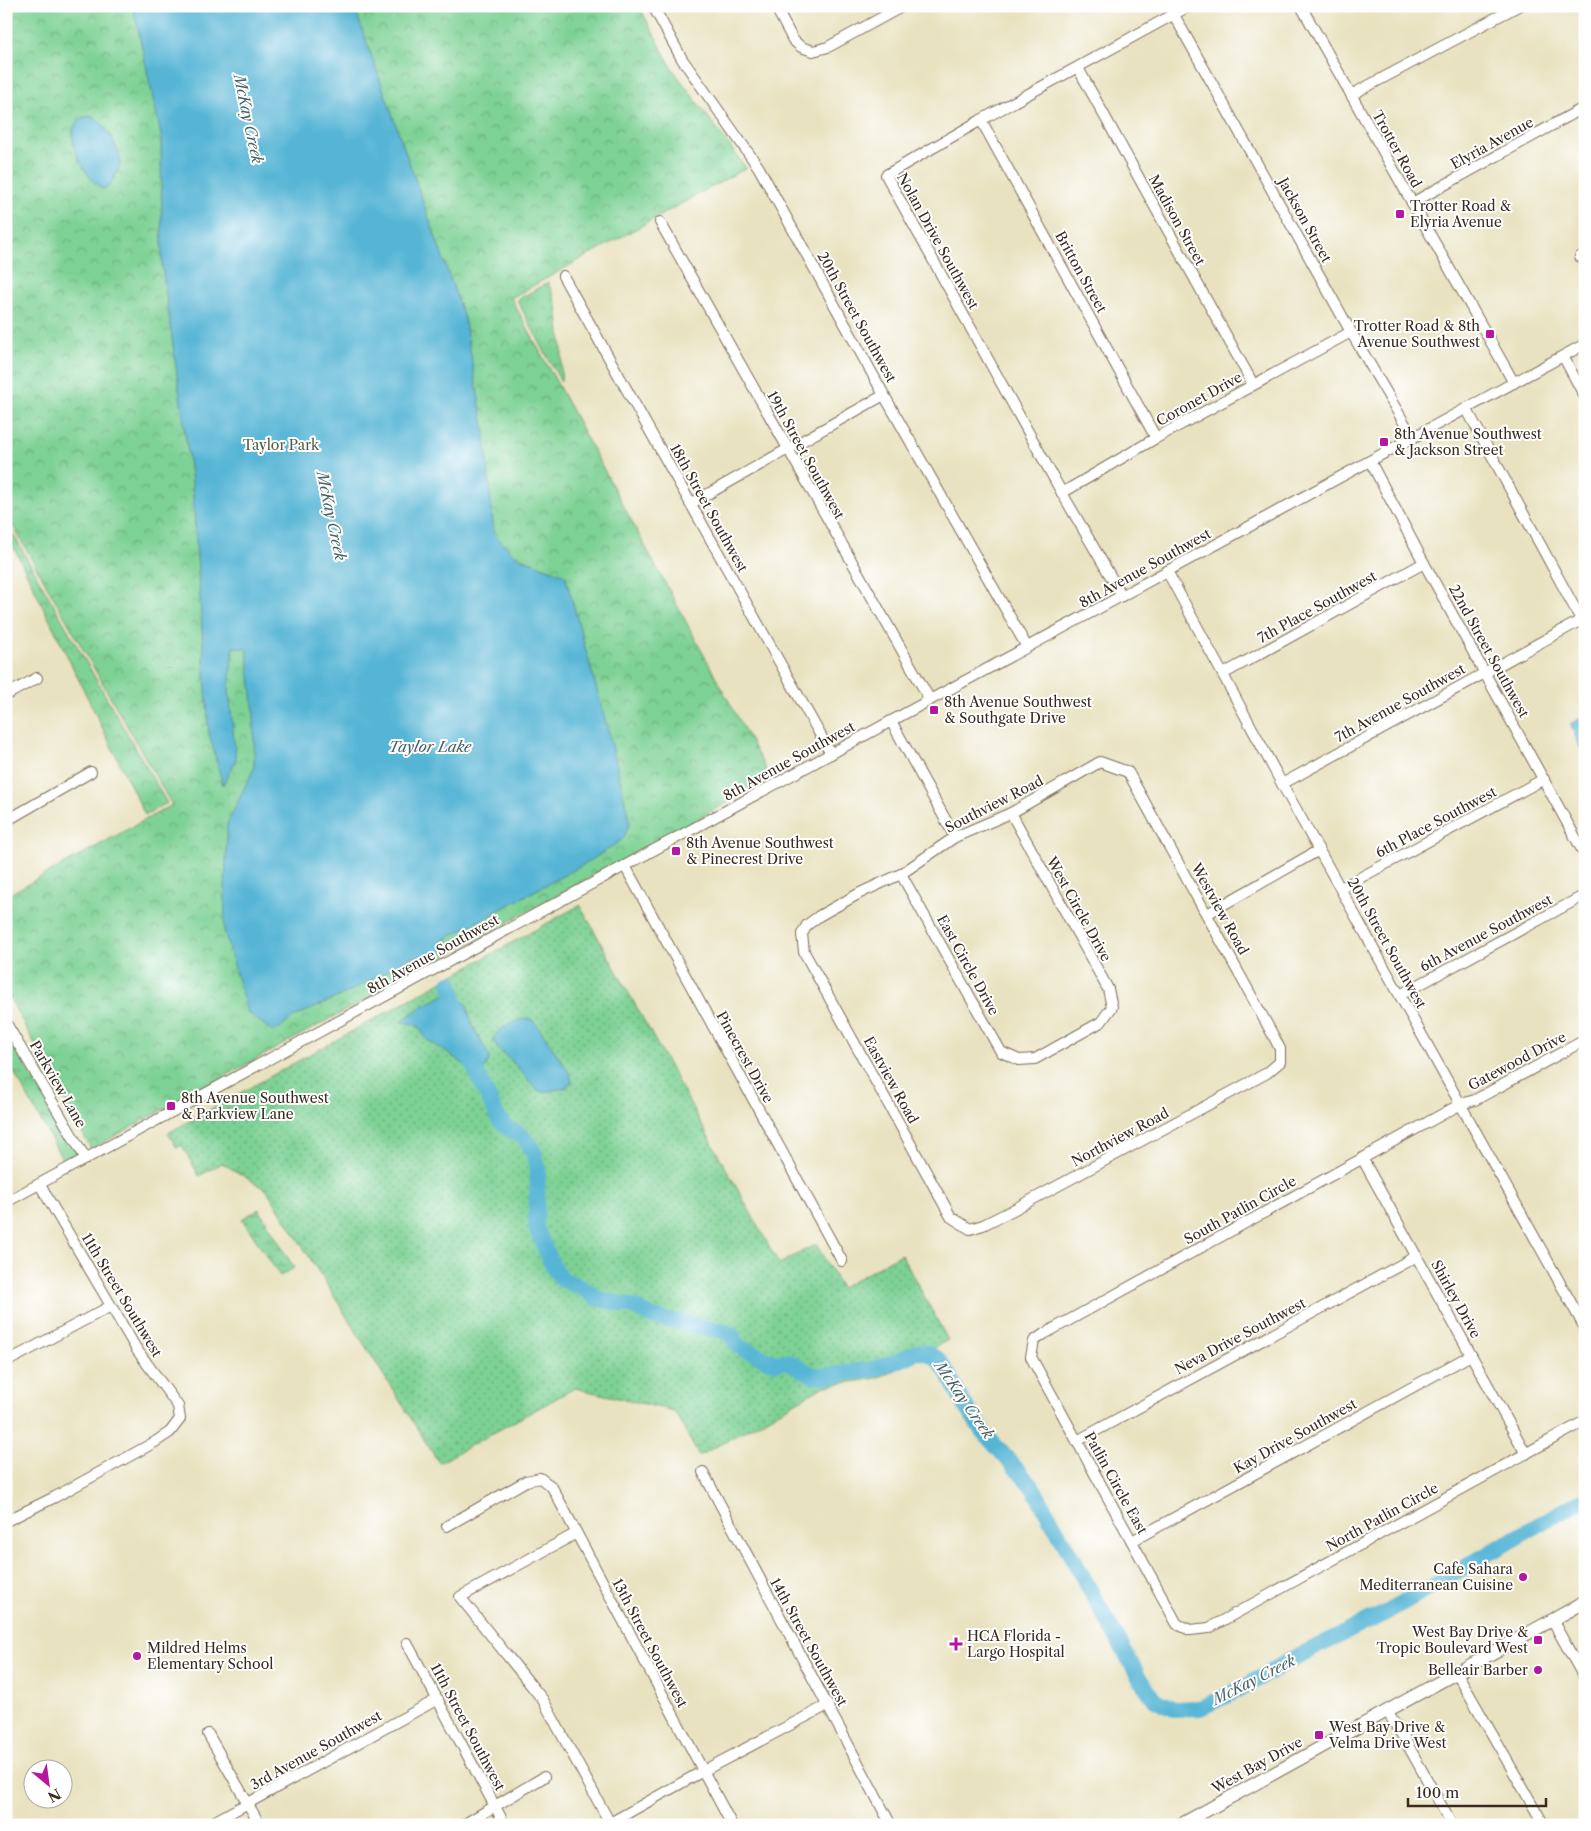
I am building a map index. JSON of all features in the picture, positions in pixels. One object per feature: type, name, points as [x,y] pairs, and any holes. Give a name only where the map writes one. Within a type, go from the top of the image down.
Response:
[{"type":"main road","name":"West Bay Drive","points":[[1180,1825],[1585,1602]]},
{"type":"street","name":"20th Street Southwest","points":[[653,6],[682,58],[759,168],[884,395],[1027,647]]},
{"type":"street","points":[[775,6],[793,40],[802,47],[813,51],[828,47],[903,6]]},
{"type":"street","name":"Nolan Drive Southwest","points":[[1122,596],[1062,493],[886,175],[1189,6]]},
{"type":"street","name":"Trotter Road","points":[[1301,6],[1514,383]]},
{"type":"street","points":[[1351,95],[1518,6]]},
{"type":"street","name":"Jackson Street","points":[[1174,15],[1351,332],[1413,438]]},
{"type":"street","name":"Madison Street","points":[[1078,68],[1253,384]]},
{"type":"street","name":"Elyria Avenue","points":[[1412,203],[1585,107]]},
{"type":"street","name":"Britton Street","points":[[982,120],[1156,438]]},
{"type":"street","name":"19th Street Southwest","points":[[660,222],[930,700]]},
{"type":"street","name":"18th Street Southwest","points":[[563,276],[831,754]]},
{"type":"street","name":"Coronet Drive","points":[[1062,493],[1156,438],[1351,332]]},
{"type":"street","name":"8th Avenue Southwest","points":[[6,1202],[1585,344]]},
{"type":"street","points":[[1563,356],[1585,396]]},
{"type":"street","points":[[690,504],[884,395]]},
{"type":"street","points":[[1466,408],[1584,621]]},
{"type":"street","name":"22nd Street Southwest","points":[[1370,461],[1585,855]]},
{"type":"street","name":"7th Place Southwest","points":[[1223,674],[1424,563]]},
{"type":"street","name":"20th Street Southwest","points":[[1167,571],[1282,784],[1585,1328]]},
{"type":"street","name":"7th Avenue Southwest","points":[[1282,784],[1485,672],[1584,621]]},
{"type":"street","points":[[6,695],[37,678]]},
{"type":"street","points":[[891,721],[955,837]]},
{"type":"street","name":"Southview Road","points":[[802,934],[807,925],[819,916],[860,893],[901,874],[955,837],[1010,813],[1100,762],[1128,772]]},
{"type":"street","points":[[6,821],[91,772]]},
{"type":"street","name":"Westview Road","points":[[1128,772],[1274,1037],[1280,1049],[1280,1062]]},
{"type":"street","name":"6th Place Southwest","points":[[1341,888],[1544,779]]},
{"type":"street","name":"West Circle Drive","points":[[1010,813],[1108,989],[1112,1008],[1104,1019],[1035,1059],[1019,1060]]},
{"type":"street","points":[[1207,914],[1319,850]]},
{"type":"street","name":"Pinecrest Drive","points":[[624,866],[842,1261]]},
{"type":"street","name":"East Circle Drive","points":[[901,874],[1001,1052],[1019,1060]]},
{"type":"street","name":"6th Avenue Southwest","points":[[1400,995],[1585,895]]},
{"type":"street","name":"Eastview Road","points":[[802,934],[804,952],[951,1217],[970,1229]]},
{"type":"street","name":"Parkview Lane","points":[[6,1023],[86,1159]]},
{"type":"street","name":"Gatewood Drive","points":[[1461,1104],[1475,1100],[1585,1040]]},
{"type":"street","name":"Northview Road","points":[[970,1229],[997,1218],[1250,1083],[1267,1073],[1280,1062]]},
{"type":"street","name":"South Patlin Circle","points":[[1034,1341],[1461,1104]]},
{"type":"street","name":"Shirley Drive","points":[[1362,1158],[1526,1454]]},
{"type":"street","name":"11th Street Southwest","points":[[6,1521],[55,1497],[155,1442],[170,1432],[180,1419],[178,1406],[137,1350],[40,1185]]},
{"type":"street","name":"Neva Drive Southwest","points":[[1077,1441],[1417,1256]]},
{"type":"street","points":[[6,1362],[111,1306]]},
{"type":"street","name":"Patlin Circle East","points":[[1034,1341],[1031,1357],[1177,1624],[1190,1630]]},
{"type":"street","name":"Kay Drive Southwest","points":[[1132,1541],[1471,1355]]},
{"type":"street","name":"North Patlin Circle","points":[[1190,1630],[1209,1628],[1585,1421]]},
{"type":"street","name":"14th Street Southwest","points":[[703,1472],[891,1825]]},
{"type":"street","name":"13th Street Southwest","points":[[447,1526],[526,1481],[540,1478],[552,1487],[575,1534],[732,1825]]},
{"type":"street","points":[[575,1534],[460,1596],[543,1700],[611,1824],[703,1771],[828,1705]]},
{"type":"street","points":[[1552,1620],[1585,1679]]},
{"type":"street","name":"11th Street Southwest","points":[[407,1643],[505,1825]]},
{"type":"street","points":[[1457,1673],[1544,1825]]},
{"type":"street","name":"3rd Avenue Southwest","points":[[208,1825],[438,1699]]},
{"type":"street","points":[[1387,1711],[1452,1825]]},
{"type":"street","points":[[208,1734],[260,1825]]},
{"type":"street","points":[[462,1825],[544,1777]]},
{"type":"green space","name":"Taylor Park","points":[[6,6],[639,6],[672,68],[746,168],[511,298],[771,779],[91,1149],[6,991],[6,896],[172,805],[6,514]]},
{"type":"green space","points":[[548,282],[557,306],[562,351],[561,382],[517,300]]},
{"type":"green space","points":[[6,522],[167,803],[145,815],[6,531]]},
{"type":"green space","points":[[580,905],[779,1264],[816,1244],[841,1288],[901,1254],[948,1340],[885,1375],[823,1387],[699,1456],[674,1411],[575,1388],[439,1463],[267,1190],[222,1163],[199,1176],[182,1145],[177,1148],[168,1133]]},
{"type":"green space","points":[[6,1032],[79,1157],[65,1164],[6,1058]]},
{"type":"green space","points":[[259,1209],[294,1268],[280,1276],[242,1219]]},
{"type":"water","name":"Taylor Lake","points":[[133,6],[354,6],[464,318],[484,427],[494,534],[516,556],[565,575],[609,733],[630,823],[623,839],[590,861],[442,941],[442,959],[433,964],[423,957],[411,957],[353,990],[292,1018],[280,1029],[272,1031],[247,1012],[224,930],[227,824],[254,768],[254,713],[247,649],[233,647],[229,690],[236,760],[223,785],[209,733],[192,482],[162,266],[161,135]]},
{"type":"water","points":[[85,117],[93,117],[107,130],[120,159],[120,164],[110,186],[103,189],[82,165],[73,142],[73,131],[77,123]]},
{"type":"water","points":[[1585,716],[1585,758],[1570,724]]},
{"type":"water","points":[[445,995],[451,999],[466,1003],[472,1024],[490,1058],[480,1077],[426,1039],[419,1026],[401,1021],[426,1004]]},
{"type":"water","points":[[524,1019],[531,1019],[538,1026],[570,1074],[572,1082],[565,1088],[543,1092],[536,1089],[514,1063],[498,1049],[493,1038],[496,1034],[507,1025]]},
{"type":"waterway","name":"McKay Creek","points":[[450,983],[459,1022]]},
{"type":"waterway","name":"McKay Creek","points":[[470,1059],[499,1120],[509,1129],[521,1135],[534,1153],[538,1168],[536,1228],[554,1269],[562,1279],[584,1289],[596,1298],[634,1307],[653,1317],[727,1332],[743,1349],[776,1363],[787,1361],[813,1375],[826,1376],[874,1369],[917,1352],[927,1353],[938,1359],[983,1432],[1032,1486],[1141,1681],[1155,1700],[1174,1709],[1200,1708],[1241,1689],[1294,1658],[1385,1613],[1585,1500]]},
{"type":"place","name":"Trotter Road & Elyria Avenue","points":[[1400,214]]},
{"type":"place","name":"Trotter Road & 8th Avenue Southwest","points":[[1490,334]]},
{"type":"place","name":"8th Avenue Southwest & Jackson Street","points":[[1384,442]]},
{"type":"place","name":"8th Avenue Southwest & Southgate Drive","points":[[934,710]]},
{"type":"place","name":"8th Avenue Southwest & Pinecrest Drive","points":[[676,851]]},
{"type":"place","name":"8th Avenue Southwest & Parkview Lane","points":[[171,1106]]},
{"type":"place","name":"Cafe Sahara Mediterranean Cuisine","points":[[1523,1577]]},
{"type":"place","name":"West Bay Drive & Tropic Boulevard West","points":[[1538,1640]]},
{"type":"place","name":"HCA Florida - Largo Hospital","points":[[956,1644]]},
{"type":"place","name":"Mildred Helms Elementary School","points":[[137,1656]]},
{"type":"place","name":"Belleair Barber","points":[[1538,1670]]},
{"type":"place","name":"West Bay Drive & Velma Drive West","points":[[1319,1735]]}]
